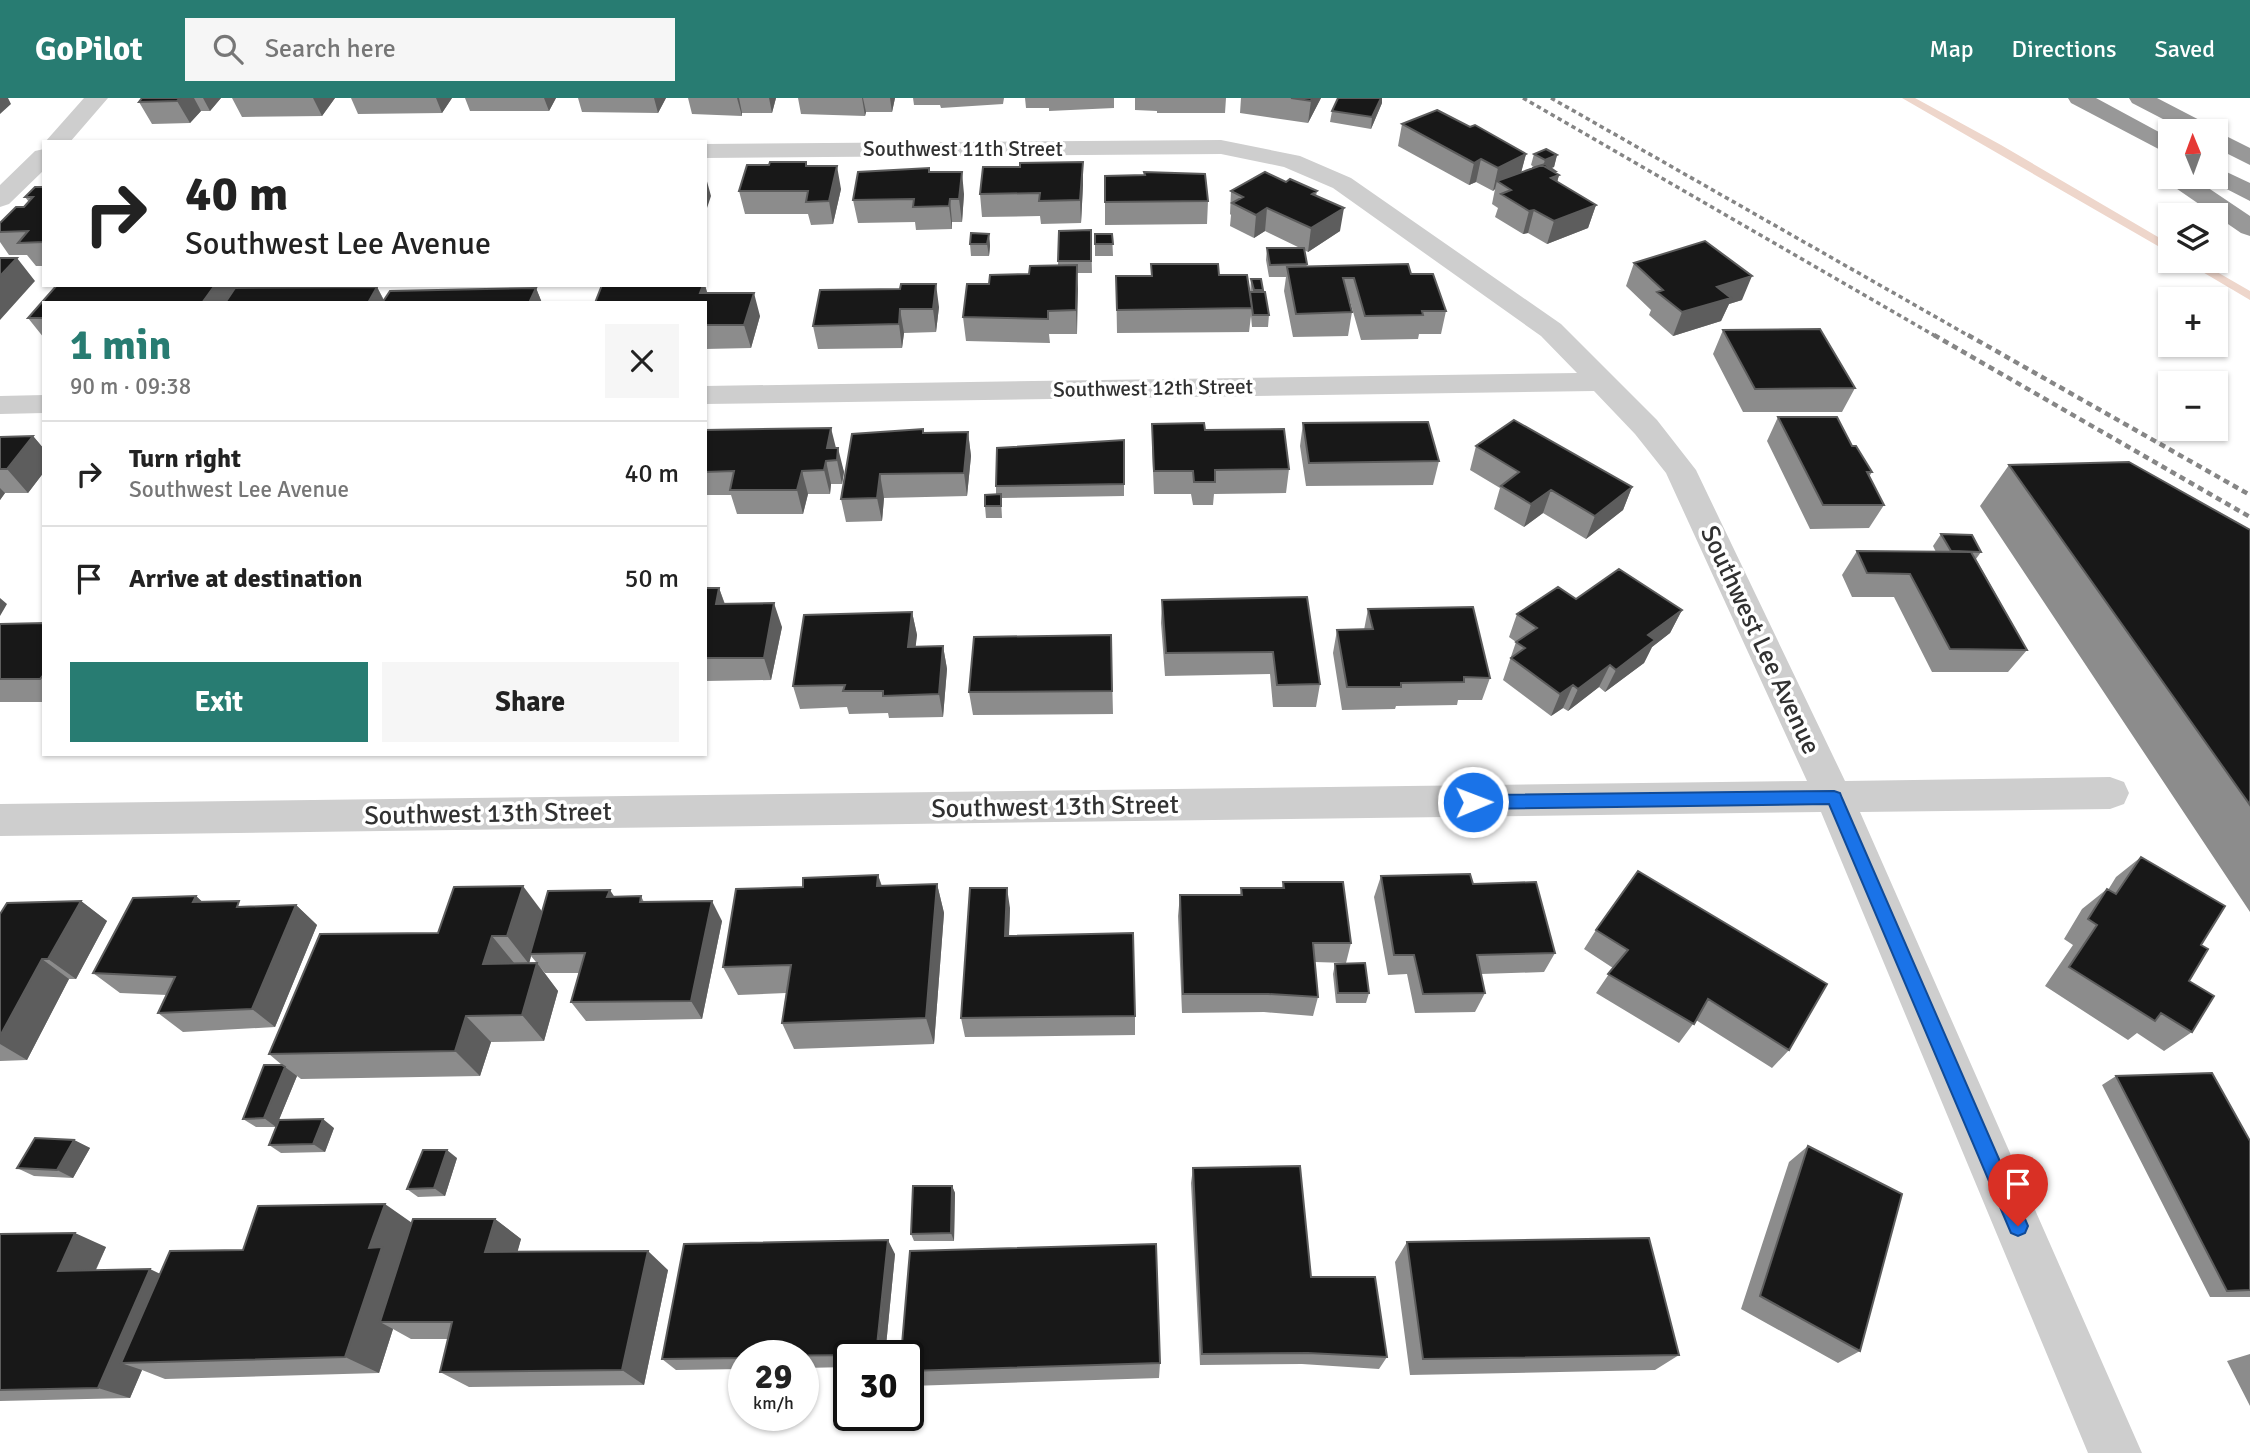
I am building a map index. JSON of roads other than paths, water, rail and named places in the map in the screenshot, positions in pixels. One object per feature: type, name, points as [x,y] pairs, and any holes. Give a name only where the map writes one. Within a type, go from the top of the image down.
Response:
[{"type":"highway","points":[[2078,98],[2158,141]]},
{"type":"highway","points":[[2140,98],[2180,119]]},
{"type":"highway","points":[[2101,110],[2135,149],[2158,165]]},
{"type":"highway","points":[[2228,181],[2250,193]]},
{"type":"highway","points":[[2193,189],[2250,228]]},
{"type":"street","points":[[59,140],[97,98]]},
{"type":"street","name":"Southwest 11th Street","points":[[707,151],[1221,147]]},
{"type":"street","name":"Southwest Lee Avenue","points":[[1221,147],[1290,161],[1342,183],[1551,330],[1646,427],[1680,471],[1834,798],[2115,1453]]},
{"type":"street","points":[[11,157],[42,157]]},
{"type":"street","points":[[0,200],[42,159]]},
{"type":"street","name":"Southwest 12th Street","points":[[707,395],[1601,382]]},
{"type":"street","points":[[0,405],[42,404]]},
{"type":"street","name":"Southwest 13th Street","points":[[0,820],[2110,793]]},
{"type":"waterway","points":[[1907,98],[1997,147],[2158,242]]},
{"type":"waterway","points":[[2211,273],[2250,296]]},
{"type":"railway","points":[[1523,98],[1937,337]]},
{"type":"railway","points":[[1551,98],[1971,337]]},
{"type":"railway","points":[[1934,335],[2250,517]]},
{"type":"railway","points":[[1968,335],[2250,495]]}]
